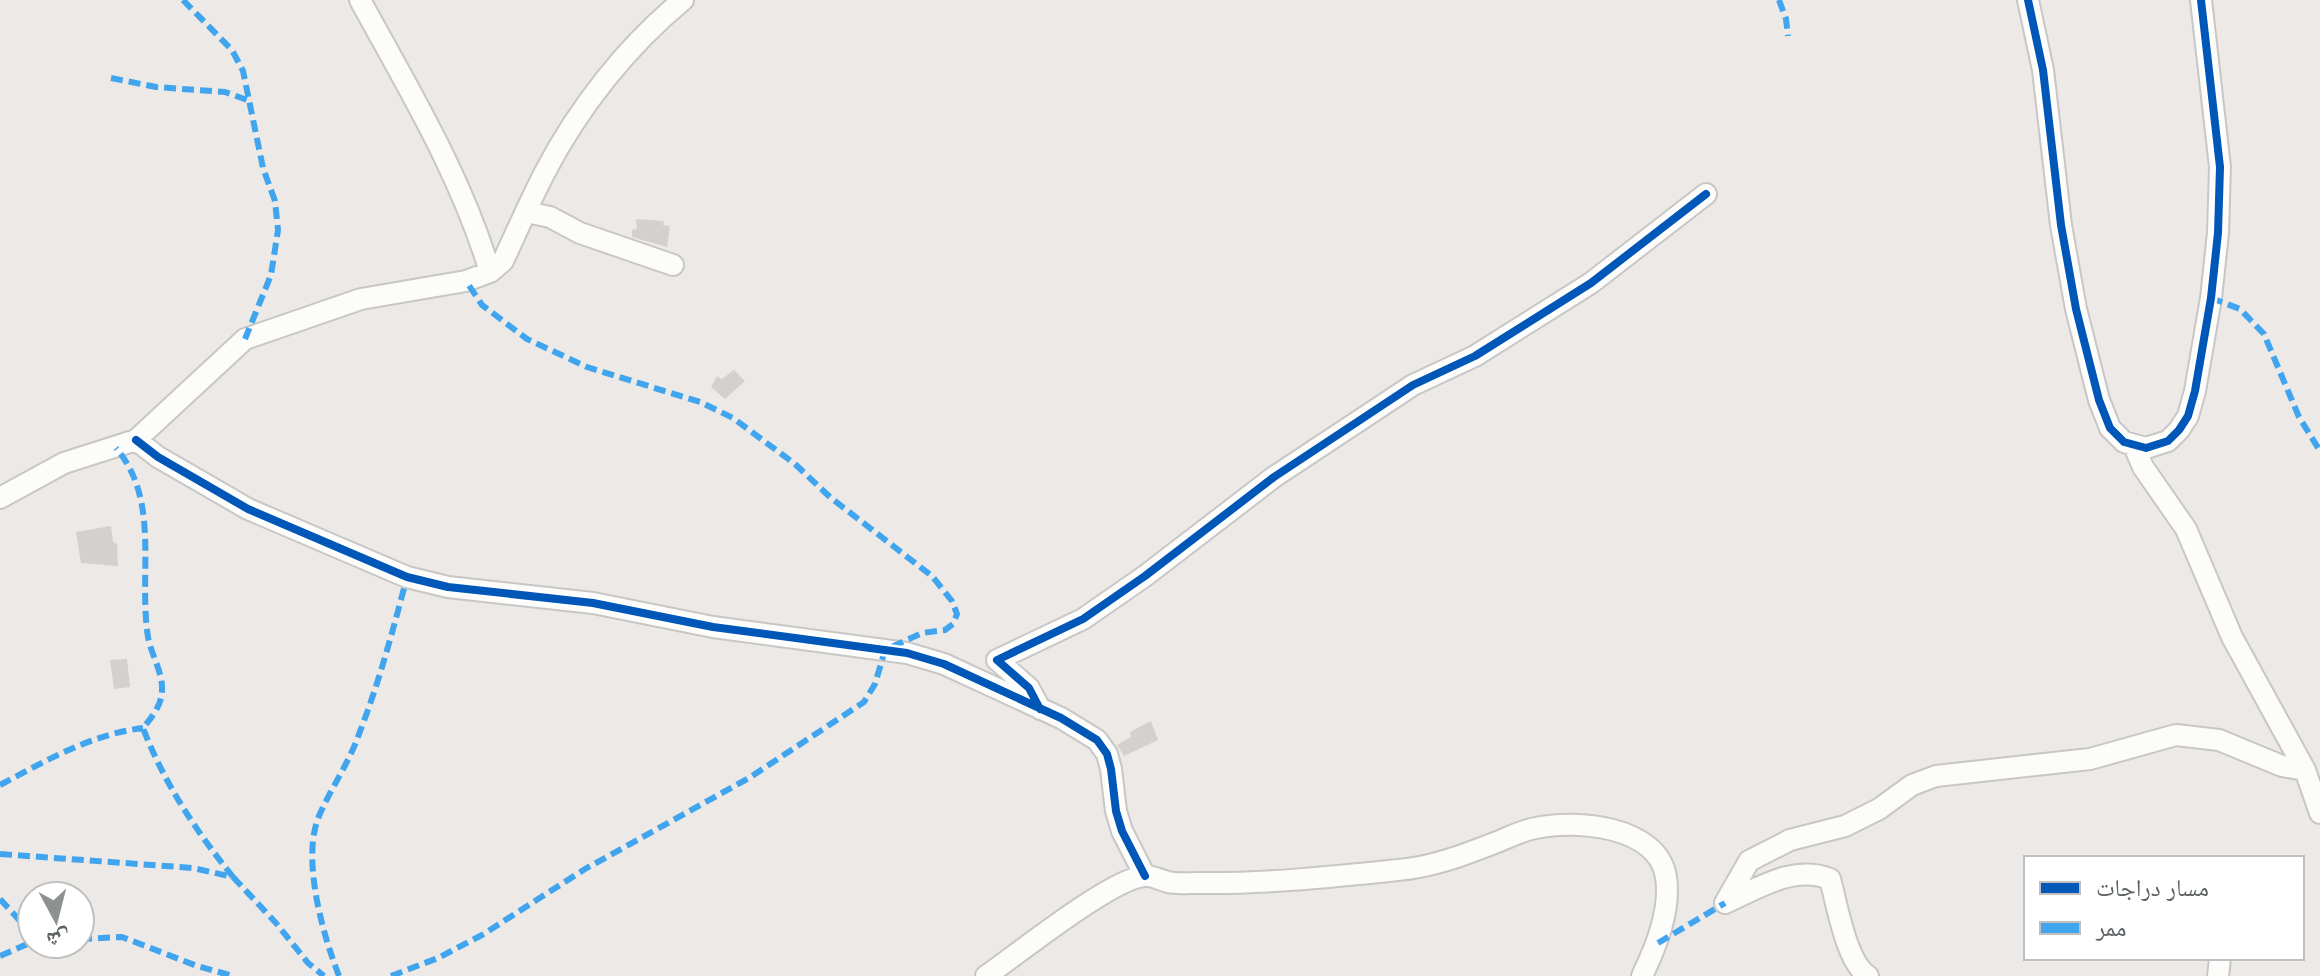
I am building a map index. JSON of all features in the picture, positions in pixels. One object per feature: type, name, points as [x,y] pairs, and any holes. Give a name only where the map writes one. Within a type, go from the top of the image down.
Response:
[{"type":"street","points":[[360,0],[465,199],[490,272]]},
{"type":"street","points":[[0,498],[64,463],[136,440],[245,339],[361,299],[454,284],[490,272],[503,261],[546,170],[606,77],[683,0]]},
{"type":"street","points":[[2028,0],[2043,70],[2061,225],[2076,309],[2099,400],[2110,428],[2124,442],[2146,448],[2168,441],[2188,416],[2211,298],[2218,233],[2220,167],[2201,0]]},
{"type":"street","points":[[1040,709],[1029,688],[997,660],[1083,619],[1145,576],[1274,477],[1413,385],[1475,356],[1591,283],[1706,194]]},
{"type":"street","points":[[526,212],[550,217],[580,233],[673,265]]},
{"type":"street","points":[[136,440],[158,457],[248,509],[407,577],[448,587],[593,603],[713,627],[907,653],[944,664],[1089,733],[1103,746],[1111,769],[1116,811],[1122,831],[1145,876]]},
{"type":"street","points":[[2134,446],[2143,467],[2186,529],[2232,637],[2305,770],[2320,813]]},
{"type":"street","points":[[1868,976],[1862,973],[1853,959],[1830,879],[1817,874],[1786,876],[1725,903],[1749,861],[1790,840],[1845,826],[1879,809],[1912,785],[1936,776],[2090,759],[2176,735],[2219,740],[2282,766],[2305,770]]},
{"type":"street","points":[[986,976],[1116,886],[1145,876],[1171,883],[1200,883],[1302,880],[1418,868],[1453,859],[1535,828],[1568,824],[1597,826],[1623,833],[1648,848],[1659,859],[1666,875],[1666,896],[1658,943],[1642,976]]},
{"type":"building","points":[[636,219],[664,221],[663,225],[670,226],[667,247],[632,237],[632,230],[637,229]]},
{"type":"building","points":[[734,370],[745,381],[725,399],[711,387],[717,376],[722,379]]},
{"type":"building","points":[[111,526],[113,542],[117,544],[118,566],[81,563],[76,532]]},
{"type":"building","points":[[127,659],[130,687],[114,689],[110,660]]},
{"type":"building","points":[[1151,721],[1158,740],[1124,756],[1117,745],[1131,737],[1130,732]]},
{"type":"marked path","points":[[183,0],[232,50],[243,71],[263,168],[275,201],[278,230],[271,275],[245,339]]},
{"type":"marked path","points":[[1779,0],[1788,36]]},
{"type":"marked path","points":[[111,78],[156,87],[225,92],[250,101]]},
{"type":"marked path","points":[[391,976],[438,958],[482,935],[585,869],[749,778],[864,702],[875,684],[885,650],[922,633],[945,630],[953,624],[957,614],[952,601],[932,576],[831,498],[795,464],[733,418],[700,402],[587,367],[527,339],[482,305],[466,281]]},
{"type":"marked path","points":[[2211,298],[2240,309],[2264,334],[2299,417],[2320,451]]},
{"type":"marked path","points":[[0,854],[193,868],[233,877],[182,806],[143,728],[158,706],[162,684],[148,637],[145,538],[139,491],[130,469],[116,448]]},
{"type":"marked path","points":[[339,976],[316,897],[312,853],[314,834],[319,816],[366,715],[407,577]]},
{"type":"marked path","points":[[0,785],[87,742],[143,728]]},
{"type":"marked path","points":[[233,877],[308,963],[324,976]]},
{"type":"marked path","points":[[0,899],[16,916]]},
{"type":"marked path","points":[[1658,943],[1725,903]]},
{"type":"marked path","points":[[96,938],[122,937],[197,966],[233,976]]},
{"type":"marked path","points":[[0,956],[16,949]]},
{"type":"cycle path","points":[[2028,0],[2043,70],[2061,225],[2076,309],[2099,400],[2110,428],[2124,442],[2146,448],[2168,441],[2188,416],[2211,298],[2218,233],[2220,167],[2201,0]]},
{"type":"cycle path","points":[[1040,709],[1029,688],[997,660],[1083,619],[1145,576],[1274,477],[1413,385],[1475,356],[1591,283],[1706,194]]},
{"type":"cycle path","points":[[136,440],[158,457],[248,509],[407,577],[448,587],[593,603],[713,627],[907,653],[944,664],[1061,718],[1097,740],[1107,754],[1122,831],[1145,876]]}]
